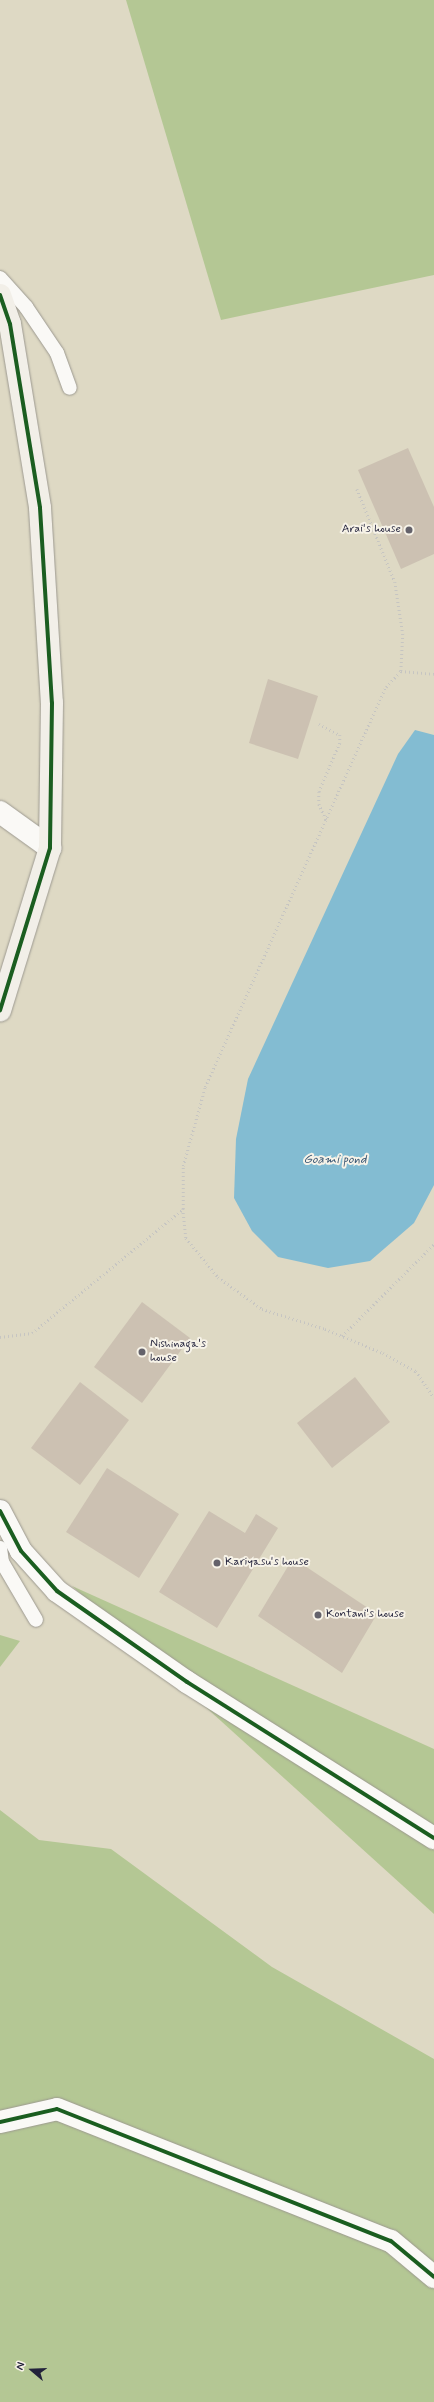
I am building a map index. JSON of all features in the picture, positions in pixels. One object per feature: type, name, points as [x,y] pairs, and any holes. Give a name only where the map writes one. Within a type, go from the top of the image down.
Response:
[{"type":"street","points":[[0,295],[10,324],[40,508],[52,703],[50,848],[0,1011]]},
{"type":"street","points":[[0,812],[50,848]]},
{"type":"street","points":[[0,1511],[21,1551],[57,1590],[187,1682],[434,1838]]},
{"type":"street","points":[[0,2122],[57,2109],[391,2241],[434,2277]]},
{"type":"lane","points":[[0,278],[26,307],[57,353],[70,388]]},
{"type":"lane","points":[[0,1548],[2,1562],[36,1620]]},
{"type":"path","points":[[357,489],[395,582],[403,634],[401,671],[386,687],[205,1087],[183,1166],[183,1209],[186,1238],[218,1277],[262,1309],[342,1336],[383,1353],[416,1371],[434,1398]]},
{"type":"path","points":[[401,671],[434,674]]},
{"type":"path","points":[[319,724],[340,735],[340,743],[319,792],[319,804],[326,819]]},
{"type":"path","points":[[0,1338],[32,1333],[183,1209]]},
{"type":"path","points":[[342,1336],[434,1244]]},
{"type":"green space","points":[[126,0],[434,0],[434,275],[221,320]]},
{"type":"green space","points":[[72,1586],[434,1749],[434,1914]]},
{"type":"green space","points":[[0,1635],[20,1641],[0,1667]]},
{"type":"green space","points":[[0,1810],[39,1840],[111,1849],[272,1967],[434,2059],[434,2402],[0,2402]]},
{"type":"water","name":"Goami pond","points":[[415,730],[434,735],[434,1185],[414,1223],[370,1261],[328,1268],[278,1257],[252,1231],[234,1198],[236,1139],[248,1079],[398,754]]},
{"type":"building","name":"Arai's house","points":[[408,448],[434,507],[434,554],[401,569],[358,470]]},
{"type":"building","points":[[268,679],[318,696],[298,759],[249,743]]},
{"type":"building","name":"Nishinaga's house","points":[[142,1302],[190,1338],[142,1403],[94,1367]]},
{"type":"building","points":[[355,1377],[390,1422],[332,1468],[297,1423]]},
{"type":"building","points":[[80,1382],[129,1420],[80,1485],[31,1448]]},
{"type":"building","points":[[107,1468],[179,1514],[139,1578],[66,1532]]},
{"type":"building","name":"Kariyasu's house","points":[[209,1511],[245,1533],[256,1514],[278,1528],[217,1628],[159,1592]]},
{"type":"building","name":"Kontani's house","points":[[293,1558],[377,1614],[342,1673],[258,1616]]},
{"type":"cycle path","points":[[0,295],[10,324],[40,508],[52,703],[50,848],[0,1011]]},
{"type":"cycle path","points":[[0,1511],[21,1551],[57,1591],[187,1682],[434,1838]]},
{"type":"cycle path","points":[[0,2122],[57,2109],[391,2241],[434,2277]]},
{"type":"place","name":"Arai's house","points":[[409,530]]},
{"type":"place","name":"Nishinaga's house","points":[[142,1352]]},
{"type":"place","name":"Kariyasu's house","points":[[217,1563]]},
{"type":"place","name":"Kontani's house","points":[[318,1615]]}]
